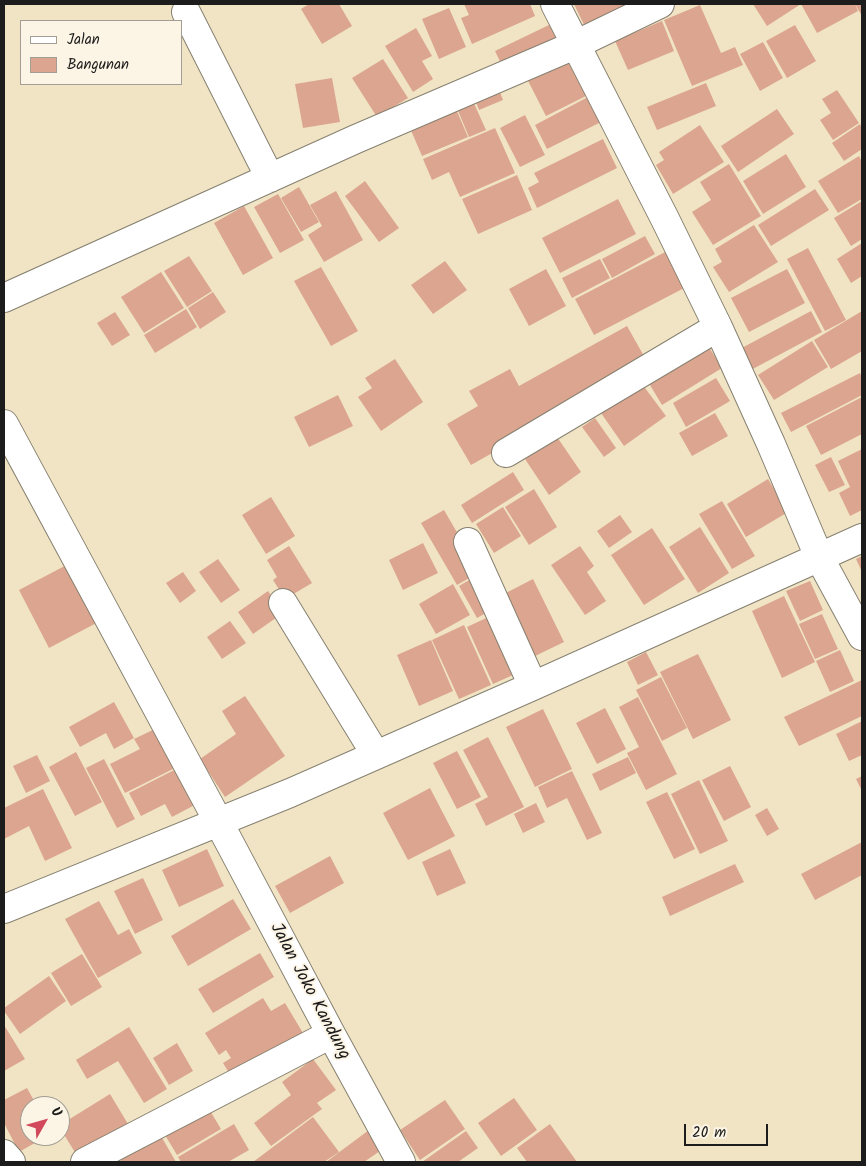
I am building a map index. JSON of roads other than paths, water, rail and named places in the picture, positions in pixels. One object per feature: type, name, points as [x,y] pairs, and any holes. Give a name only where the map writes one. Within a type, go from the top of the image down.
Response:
[{"type":"street","points":[[555,4],[665,219],[718,328],[820,557],[862,636]]},
{"type":"street","points":[[4,298],[365,135],[575,45],[660,4]]},
{"type":"street","points":[[186,12],[270,178]]},
{"type":"street","points":[[506,453],[718,328]]},
{"type":"street","name":"Jalan Joko Kandung","points":[[4,424],[401,1162]]},
{"type":"street","points":[[4,909],[301,788],[862,538]]},
{"type":"street","points":[[468,542],[533,686]]},
{"type":"street","points":[[283,603],[376,755]]},
{"type":"street","points":[[85,1162],[331,1034]]},
{"type":"street","points":[[4,1154],[11,1162]]}]
